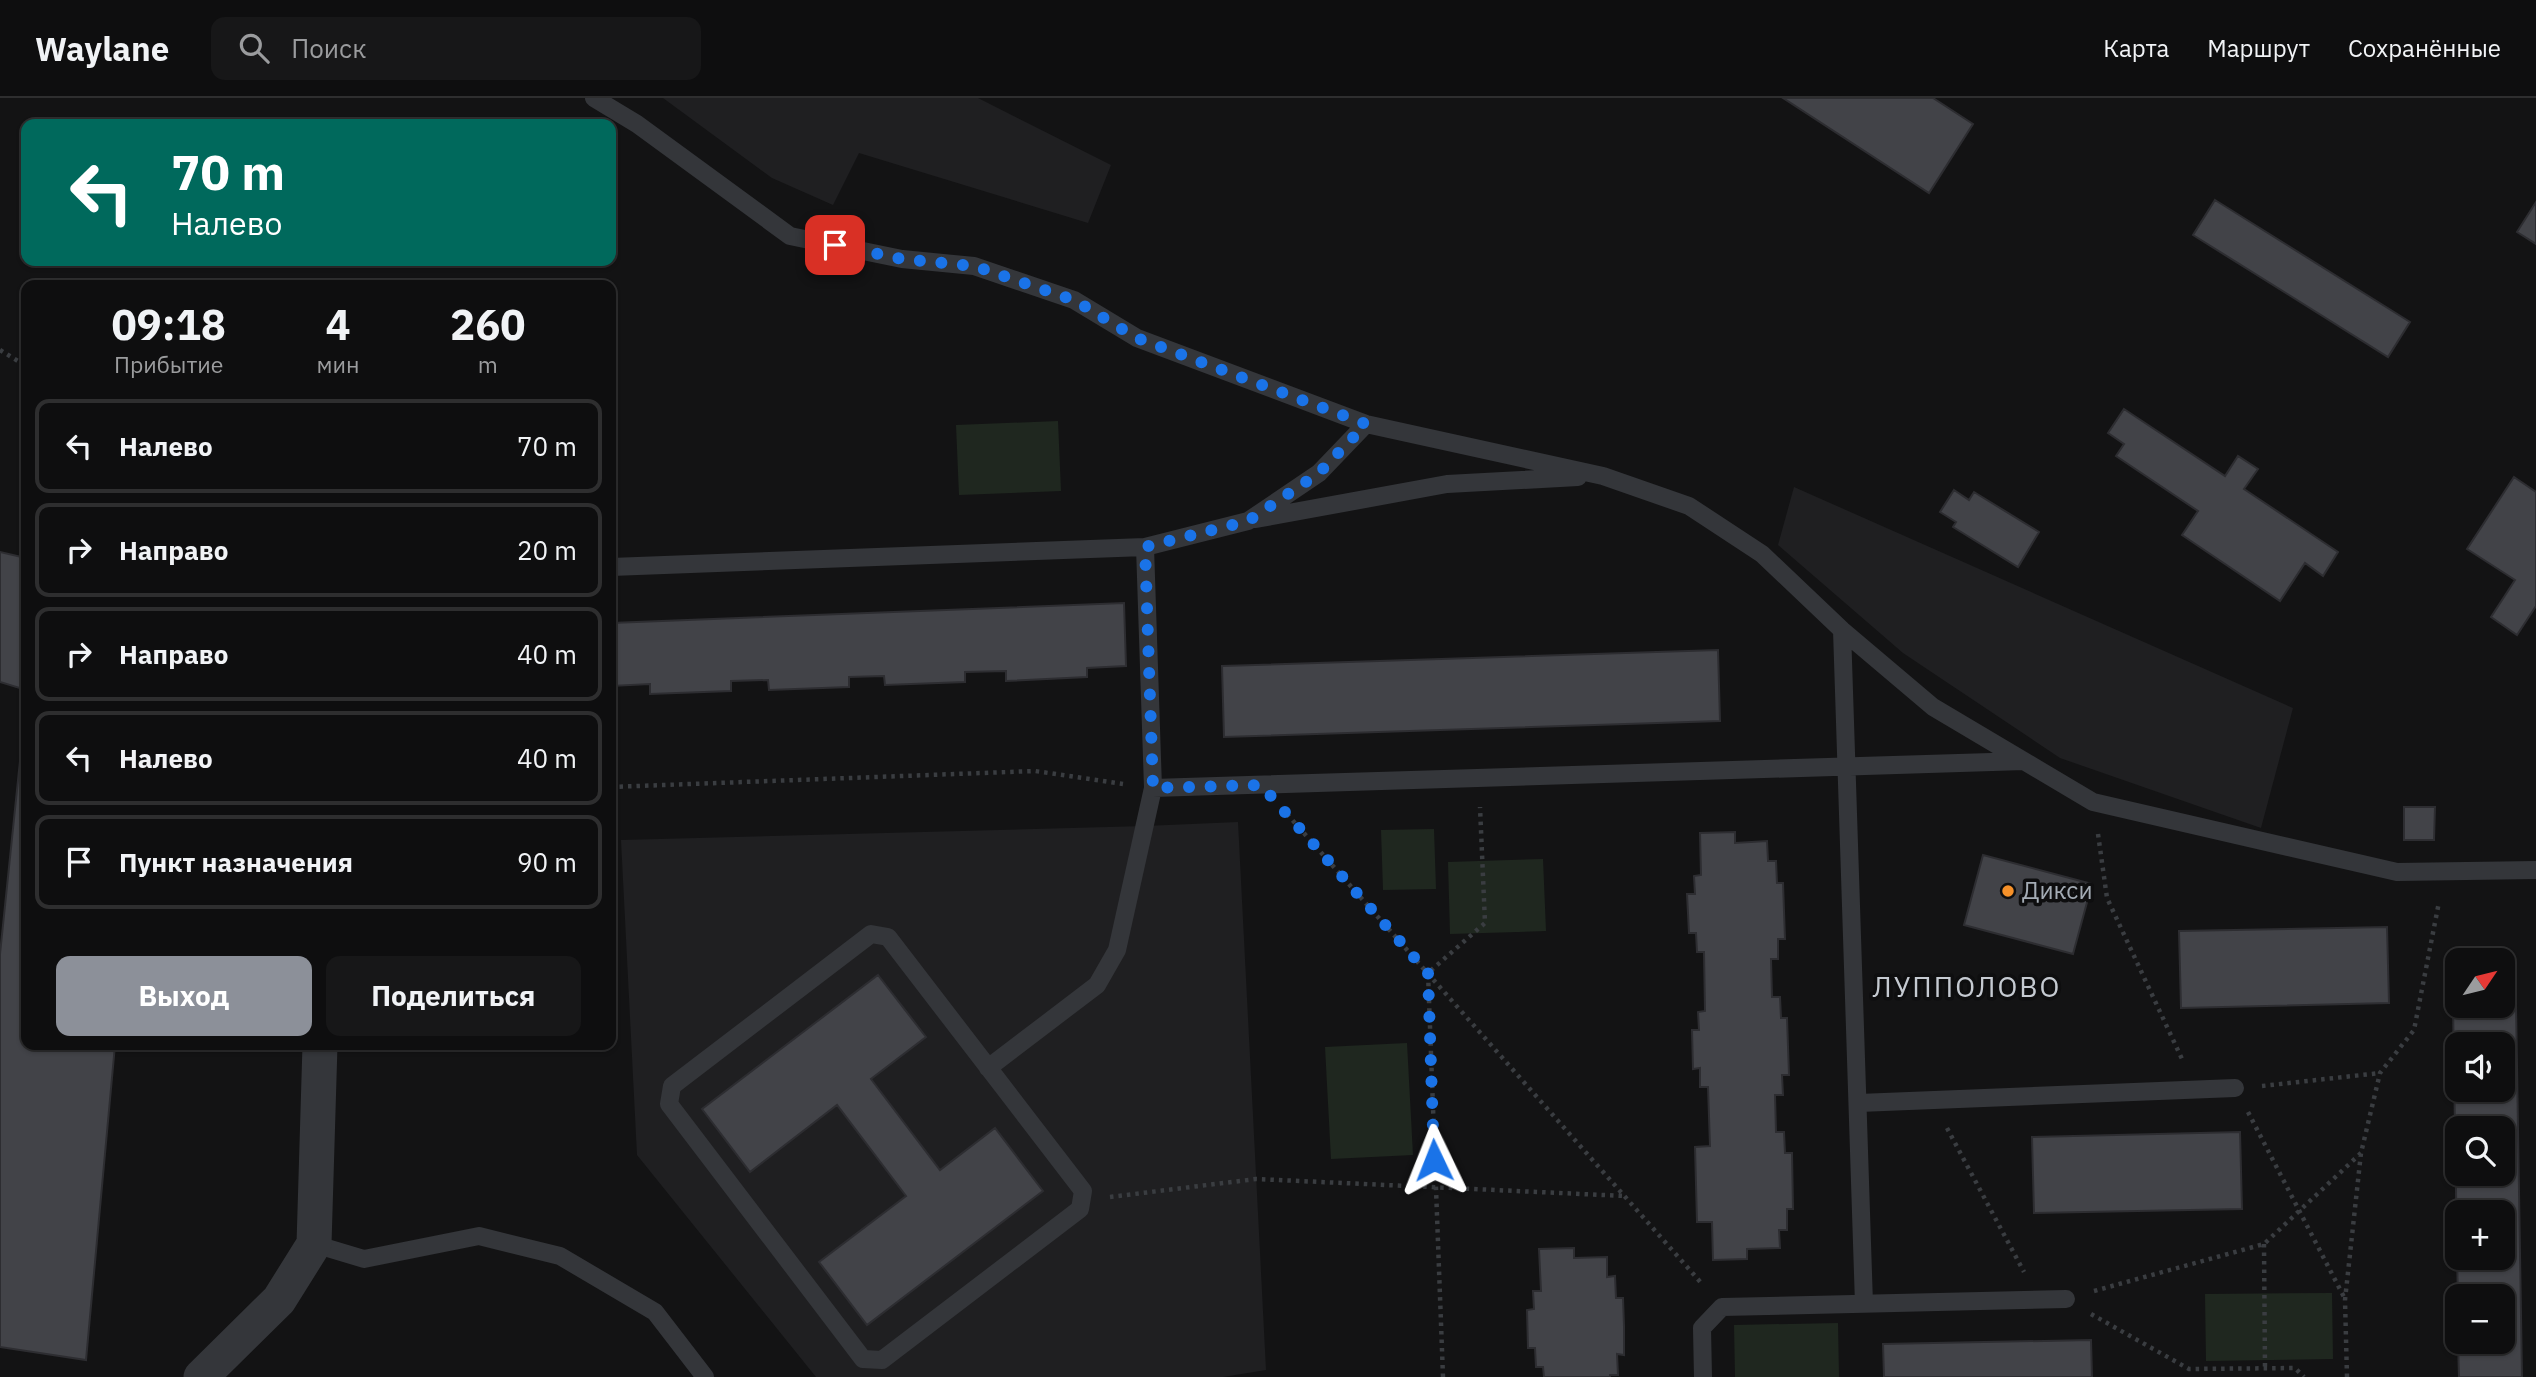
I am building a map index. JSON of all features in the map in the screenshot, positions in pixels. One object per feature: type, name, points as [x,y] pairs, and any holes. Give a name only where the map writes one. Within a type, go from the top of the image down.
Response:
[{"type":"street","points":[[201,1377],[279,1300],[314,1244],[320,1050]]},
{"type":"lane","points":[[594,98],[637,124],[790,236],[902,259],[974,266],[1074,300],[1137,338],[1366,424],[1603,475],[1689,506],[1762,554],[1842,630],[1933,707],[2093,802],[2398,872],[2536,870]]},
{"type":"lane","points":[[1248,521],[1319,473],[1366,424]]},
{"type":"lane","points":[[616,567],[1145,547],[1248,521],[1447,484],[1603,475]]},
{"type":"lane","points":[[988,1068],[1097,985],[1117,950],[1153,788],[1145,547]]},
{"type":"lane","points":[[1842,630],[1864,1304]]},
{"type":"lane","points":[[1153,788],[2024,761]]},
{"type":"lane","points":[[870,934],[888,937],[988,1068],[1083,1191],[1080,1209],[882,1360],[863,1359],[670,1104],[672,1086],[870,934]]},
{"type":"lane","points":[[1859,1103],[2235,1088]]},
{"type":"lane","points":[[314,1244],[364,1259],[479,1236],[559,1256],[655,1312],[705,1377]]},
{"type":"lane","points":[[1703,1377],[1702,1328],[1722,1307],[2066,1299]]},
{"type":"path","points":[[0,350],[21,363]]},
{"type":"path","points":[[616,787],[1035,771],[1153,788]]},
{"type":"path","points":[[1428,973],[1485,923],[1479,778]]},
{"type":"path","points":[[1261,785],[1722,1307]]},
{"type":"path","points":[[2093,802],[2107,898],[2196,1090]]},
{"type":"path","points":[[2347,1377],[2345,1300],[2361,1153],[2380,1073],[2414,1030],[2445,871]]},
{"type":"path","points":[[1428,973],[1443,1377]]},
{"type":"path","points":[[2345,1300],[2235,1088],[2380,1073]]},
{"type":"path","points":[[1932,1100],[2039,1300]]},
{"type":"path","points":[[2066,1299],[2263,1244],[2361,1153]]},
{"type":"path","points":[[1083,1191],[1103,1198],[1256,1179],[1626,1196]]},
{"type":"path","points":[[2263,1244],[2265,1368]]},
{"type":"path","points":[[2066,1299],[2189,1369],[2295,1368],[2304,1377]]},
{"type":"shaded area","points":[[663,98],[978,98],[1111,165],[1088,223],[859,153],[833,205],[772,178]]},
{"type":"shaded area","points":[[1058,421],[1061,491],[959,495],[956,425]]},
{"type":"shaded area","points":[[1794,487],[2293,708],[2261,828],[2060,758],[1903,653],[1778,545]]},
{"type":"shaded area","points":[[1238,822],[1266,1370],[1223,1377],[816,1377],[637,1155],[621,840]]},
{"type":"shaded area","points":[[1434,829],[1436,889],[1383,890],[1381,830]]},
{"type":"shaded area","points":[[1543,859],[1546,931],[1450,934],[1448,862]]},
{"type":"shaded area","points":[[1407,1043],[1413,1155],[1331,1159],[1325,1047]]},
{"type":"shaded area","points":[[2332,1293],[2333,1359],[2206,1361],[2205,1294]]},
{"type":"shaded area","points":[[1838,1323],[1839,1377],[1735,1377],[1734,1325]]},
{"type":"building","points":[[1783,98],[1933,98],[1973,124],[1929,193]]},
{"type":"building","points":[[2215,200],[2410,322],[2388,357],[2193,235]]},
{"type":"building","points":[[2536,202],[2536,244],[2517,232]]},
{"type":"building","points":[[2124,409],[2225,476],[2238,456],[2258,469],[2244,489],[2338,552],[2323,576],[2305,563],[2280,601],[2182,535],[2198,511],[2116,456],[2124,444],[2108,433]]},
{"type":"building","points":[[2514,477],[2536,492],[2536,606],[2517,635],[2491,617],[2515,580],[2467,549]]},
{"type":"building","points":[[1954,490],[1969,500],[1974,492],[2039,532],[2018,567],[1953,527],[1956,522],[1940,512]]},
{"type":"building","points":[[0,552],[21,557],[21,688],[0,682]]},
{"type":"building","points":[[1124,603],[1126,666],[1087,668],[1087,677],[1006,681],[1006,671],[965,672],[965,682],[885,685],[884,676],[849,677],[849,687],[769,690],[768,680],[731,681],[731,691],[650,694],[650,684],[616,686],[616,623]]},
{"type":"building","points":[[1718,650],[1720,721],[1224,737],[1222,666]]},
{"type":"building","points":[[21,751],[21,1050],[115,1050],[86,1360],[0,1347],[0,954]]},
{"type":"building","points":[[2404,807],[2435,807],[2434,840],[2404,840]]},
{"type":"building","points":[[1735,832],[1735,843],[1767,841],[1768,861],[1776,861],[1777,883],[1783,883],[1785,939],[1778,939],[1778,959],[1771,959],[1772,997],[1780,997],[1781,1018],[1787,1018],[1789,1075],[1782,1075],[1783,1095],[1775,1095],[1776,1132],[1784,1132],[1785,1153],[1792,1153],[1793,1209],[1787,1209],[1787,1230],[1779,1230],[1780,1248],[1747,1249],[1747,1259],[1713,1260],[1712,1222],[1697,1222],[1695,1147],[1710,1146],[1708,1087],[1700,1087],[1700,1068],[1693,1069],[1692,1030],[1699,1030],[1698,1012],[1705,1011],[1704,952],[1697,952],[1696,933],[1689,933],[1687,894],[1695,894],[1694,876],[1701,875],[1700,833]]},
{"type":"building","points":[[1983,855],[2092,884],[2073,954],[1964,925]]},
{"type":"building","points":[[2387,927],[2389,1003],[2181,1008],[2179,931]]},
{"type":"building","points":[[878,975],[926,1037],[871,1079],[940,1170],[995,1128],[1043,1191],[867,1325],[819,1262],[906,1196],[837,1105],[750,1172],[702,1109]]},
{"type":"building","points":[[2516,1004],[2522,1377],[2459,1377],[2458,1354],[2515,1354],[2515,1284],[2458,1284],[2457,1270],[2515,1270],[2515,1200],[2456,1200],[2456,1186],[2515,1186],[2515,1116],[2455,1116],[2455,1102],[2515,1102],[2515,1032],[2453,1032],[2453,1018],[2515,1018]]},
{"type":"building","points":[[2240,1132],[2242,1209],[2034,1213],[2032,1137]]},
{"type":"building","points":[[1574,1248],[1574,1258],[1607,1257],[1607,1277],[1615,1276],[1616,1298],[1623,1298],[1624,1355],[1617,1354],[1618,1375],[1544,1377],[1543,1367],[1536,1367],[1535,1348],[1528,1348],[1527,1310],[1534,1309],[1533,1291],[1541,1291],[1539,1249]]},
{"type":"building","points":[[2091,1340],[2092,1377],[1884,1377],[1883,1344]]},
{"type":"place","name":"Дикси","points":[[2008,891]]},
{"type":"district","name":"ЛУППОЛОВО","points":[[1967,987]]},
{"type":"route","points":[[835,245],[902,259],[974,266],[1074,300],[1137,338],[1366,424],[1319,473],[1248,521],[1145,547],[1153,788],[1261,785],[1428,973],[1434,1160]]}]
